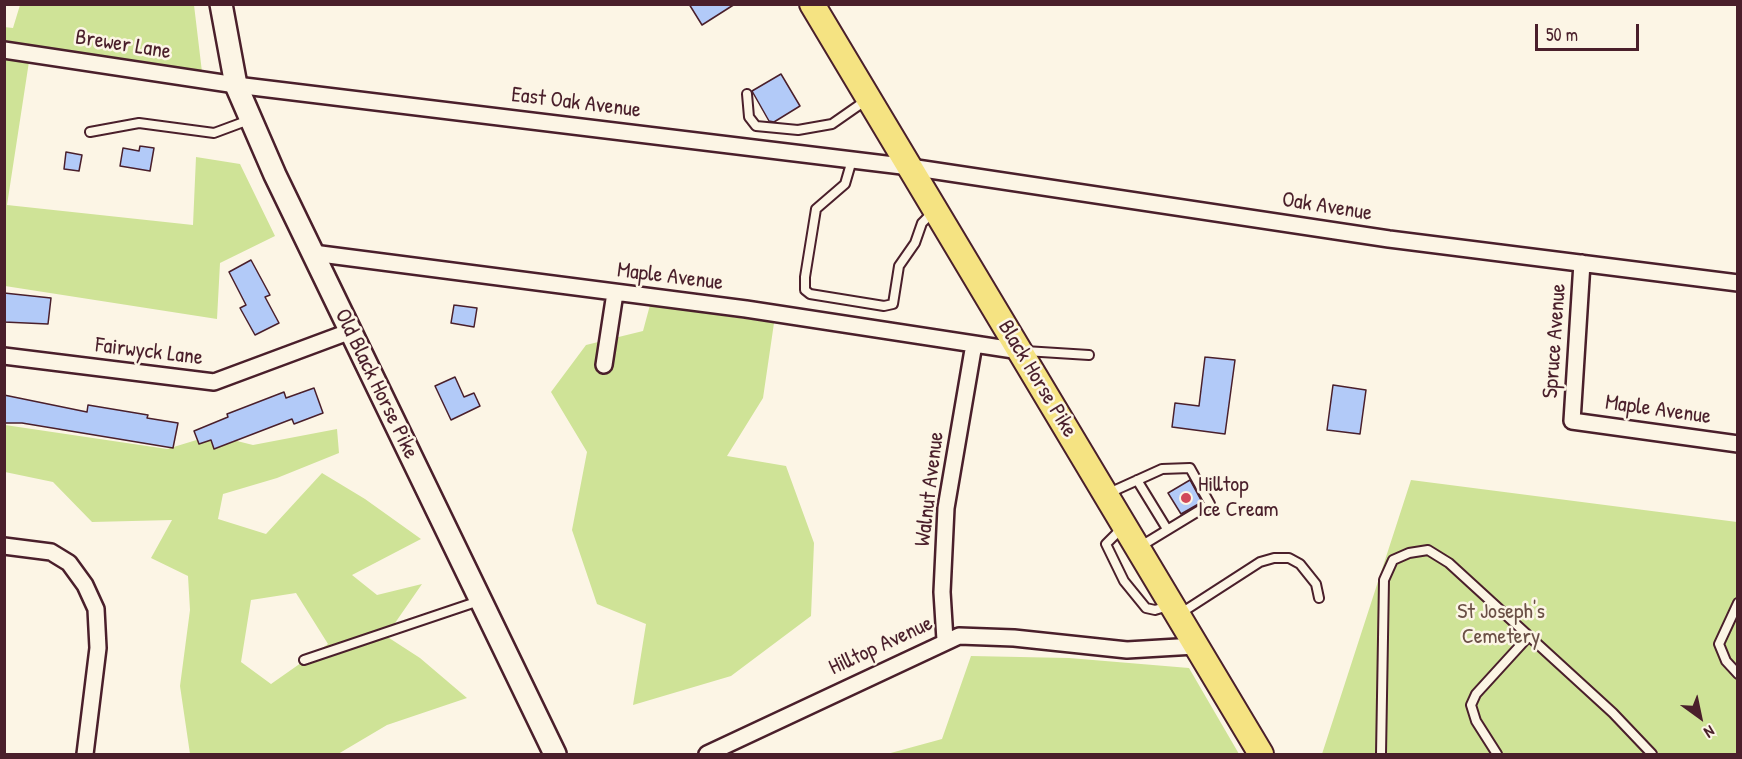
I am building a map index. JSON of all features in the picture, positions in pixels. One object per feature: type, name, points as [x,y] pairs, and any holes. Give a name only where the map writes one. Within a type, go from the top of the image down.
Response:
[{"type":"main road","name":"Black Horse Pike","points":[[812,4],[1261,754]]},
{"type":"street","name":"Old Black Horse Pike","points":[[221,4],[236,85],[250,119],[555,754]]},
{"type":"street","name":"Brewer Lane","points":[[4,50],[236,85]]},
{"type":"street","name":"East Oak Avenue","points":[[236,85],[910,167]]},
{"type":"street","name":"Oak Avenue","points":[[910,167],[1389,239],[1737,283]]},
{"type":"street","name":"Maple Avenue","points":[[313,253],[746,309],[1020,351]]},
{"type":"street","name":"Spruce Avenue","points":[[1572,421],[1582,263]]},
{"type":"street","points":[[604,365],[615,293]]},
{"type":"street","name":"Fairwyck Lane","points":[[4,356],[177,380],[214,382],[351,330]]},
{"type":"street","name":"Walnut Avenue","points":[[945,640],[942,592],[946,508],[974,344]]},
{"type":"street","name":"Maple Avenue","points":[[1572,421],[1737,444]]},
{"type":"street","points":[[4,546],[51,552],[69,563],[85,585],[96,609],[98,648],[85,754]]},
{"type":"street","name":"Hilltop Avenue","points":[[706,754],[945,640],[958,636],[1014,638],[1127,650],[1195,646]]},
{"type":"lane","points":[[747,94],[749,117],[756,126],[798,130],[832,124],[869,98]]},
{"type":"lane","points":[[90,132],[139,123],[214,133],[250,119]]},
{"type":"lane","points":[[852,160],[845,184],[816,209],[806,277],[806,290],[810,294],[884,306],[893,304],[899,266],[915,243],[922,223],[935,209]]},
{"type":"lane","points":[[1020,351],[1089,355]]},
{"type":"lane","points":[[1105,494],[1162,469],[1190,468],[1210,504],[1137,548]]},
{"type":"lane","points":[[1137,480],[1167,530]]},
{"type":"lane","points":[[1124,527],[1106,544],[1124,581],[1146,608],[1174,610],[1260,562],[1274,558],[1289,558],[1300,564],[1316,584],[1319,598]]},
{"type":"lane","points":[[1381,754],[1384,580],[1394,561],[1409,553],[1428,550],[1439,556],[1613,713],[1652,754]]},
{"type":"lane","points":[[304,660],[481,601]]},
{"type":"lane","points":[[1737,603],[1719,644],[1726,661],[1737,674]]},
{"type":"lane","points":[[1497,754],[1476,721],[1471,705],[1476,694],[1528,637]]},
{"type":"green space","points":[[20,5],[194,5],[202,72],[30,55],[7,205],[193,225],[196,157],[240,164],[275,236],[220,263],[217,319],[5,286],[4,27],[13,28]]},
{"type":"green space","points":[[650,305],[774,323],[763,398],[727,456],[786,466],[814,543],[811,616],[731,676],[633,705],[646,624],[597,604],[572,530],[587,452],[551,392],[586,345],[643,331]]},
{"type":"green space","points":[[5,425],[167,449],[213,435],[253,445],[337,429],[339,453],[277,478],[223,494],[218,519],[266,534],[322,473],[365,499],[421,539],[352,575],[377,595],[422,584],[386,636],[420,658],[467,698],[387,725],[338,754],[190,754],[180,686],[190,610],[188,576],[151,558],[172,520],[92,522],[53,482],[5,472]],"holes":[[[296,593],[328,644],[271,684],[241,662],[251,600]]]},
{"type":"green space","name":"St Joseph's Cemetery","points":[[1411,480],[1737,522],[1737,754],[1322,754]]},
{"type":"green space","points":[[971,656],[1069,658],[1189,668],[1239,754],[887,754],[942,739]]},
{"type":"building","points":[[689,4],[735,4],[702,25]]},
{"type":"building","points":[[781,74],[800,106],[774,122],[769,121],[752,91]]},
{"type":"building","points":[[140,146],[154,148],[150,171],[120,166],[123,148],[139,151]]},
{"type":"building","points":[[66,152],[82,155],[79,171],[64,169]]},
{"type":"building","points":[[251,260],[270,295],[265,297],[279,323],[255,335],[240,308],[246,305],[229,272]]},
{"type":"building","points":[[4,293],[51,298],[48,324],[4,322]]},
{"type":"building","points":[[454,305],[477,308],[474,327],[451,323]]},
{"type":"building","points":[[1205,357],[1235,360],[1225,434],[1172,427],[1175,403],[1199,406]]},
{"type":"building","points":[[455,377],[464,397],[474,393],[480,406],[451,420],[435,386]]},
{"type":"building","points":[[1333,385],[1366,390],[1360,434],[1327,430]]},
{"type":"building","points":[[314,388],[323,413],[294,424],[292,419],[214,449],[211,440],[199,444],[194,431],[228,417],[227,414],[284,392],[286,398]]},
{"type":"building","points":[[4,395],[87,412],[88,405],[148,415],[147,418],[178,423],[173,448],[22,423],[4,423]]},
{"type":"building","name":"Hilltop Ice Cream","points":[[1190,480],[1202,502],[1181,514],[1168,493]]},
{"type":"place","name":"Hilltop Ice Cream","points":[[1186,498]]}]
